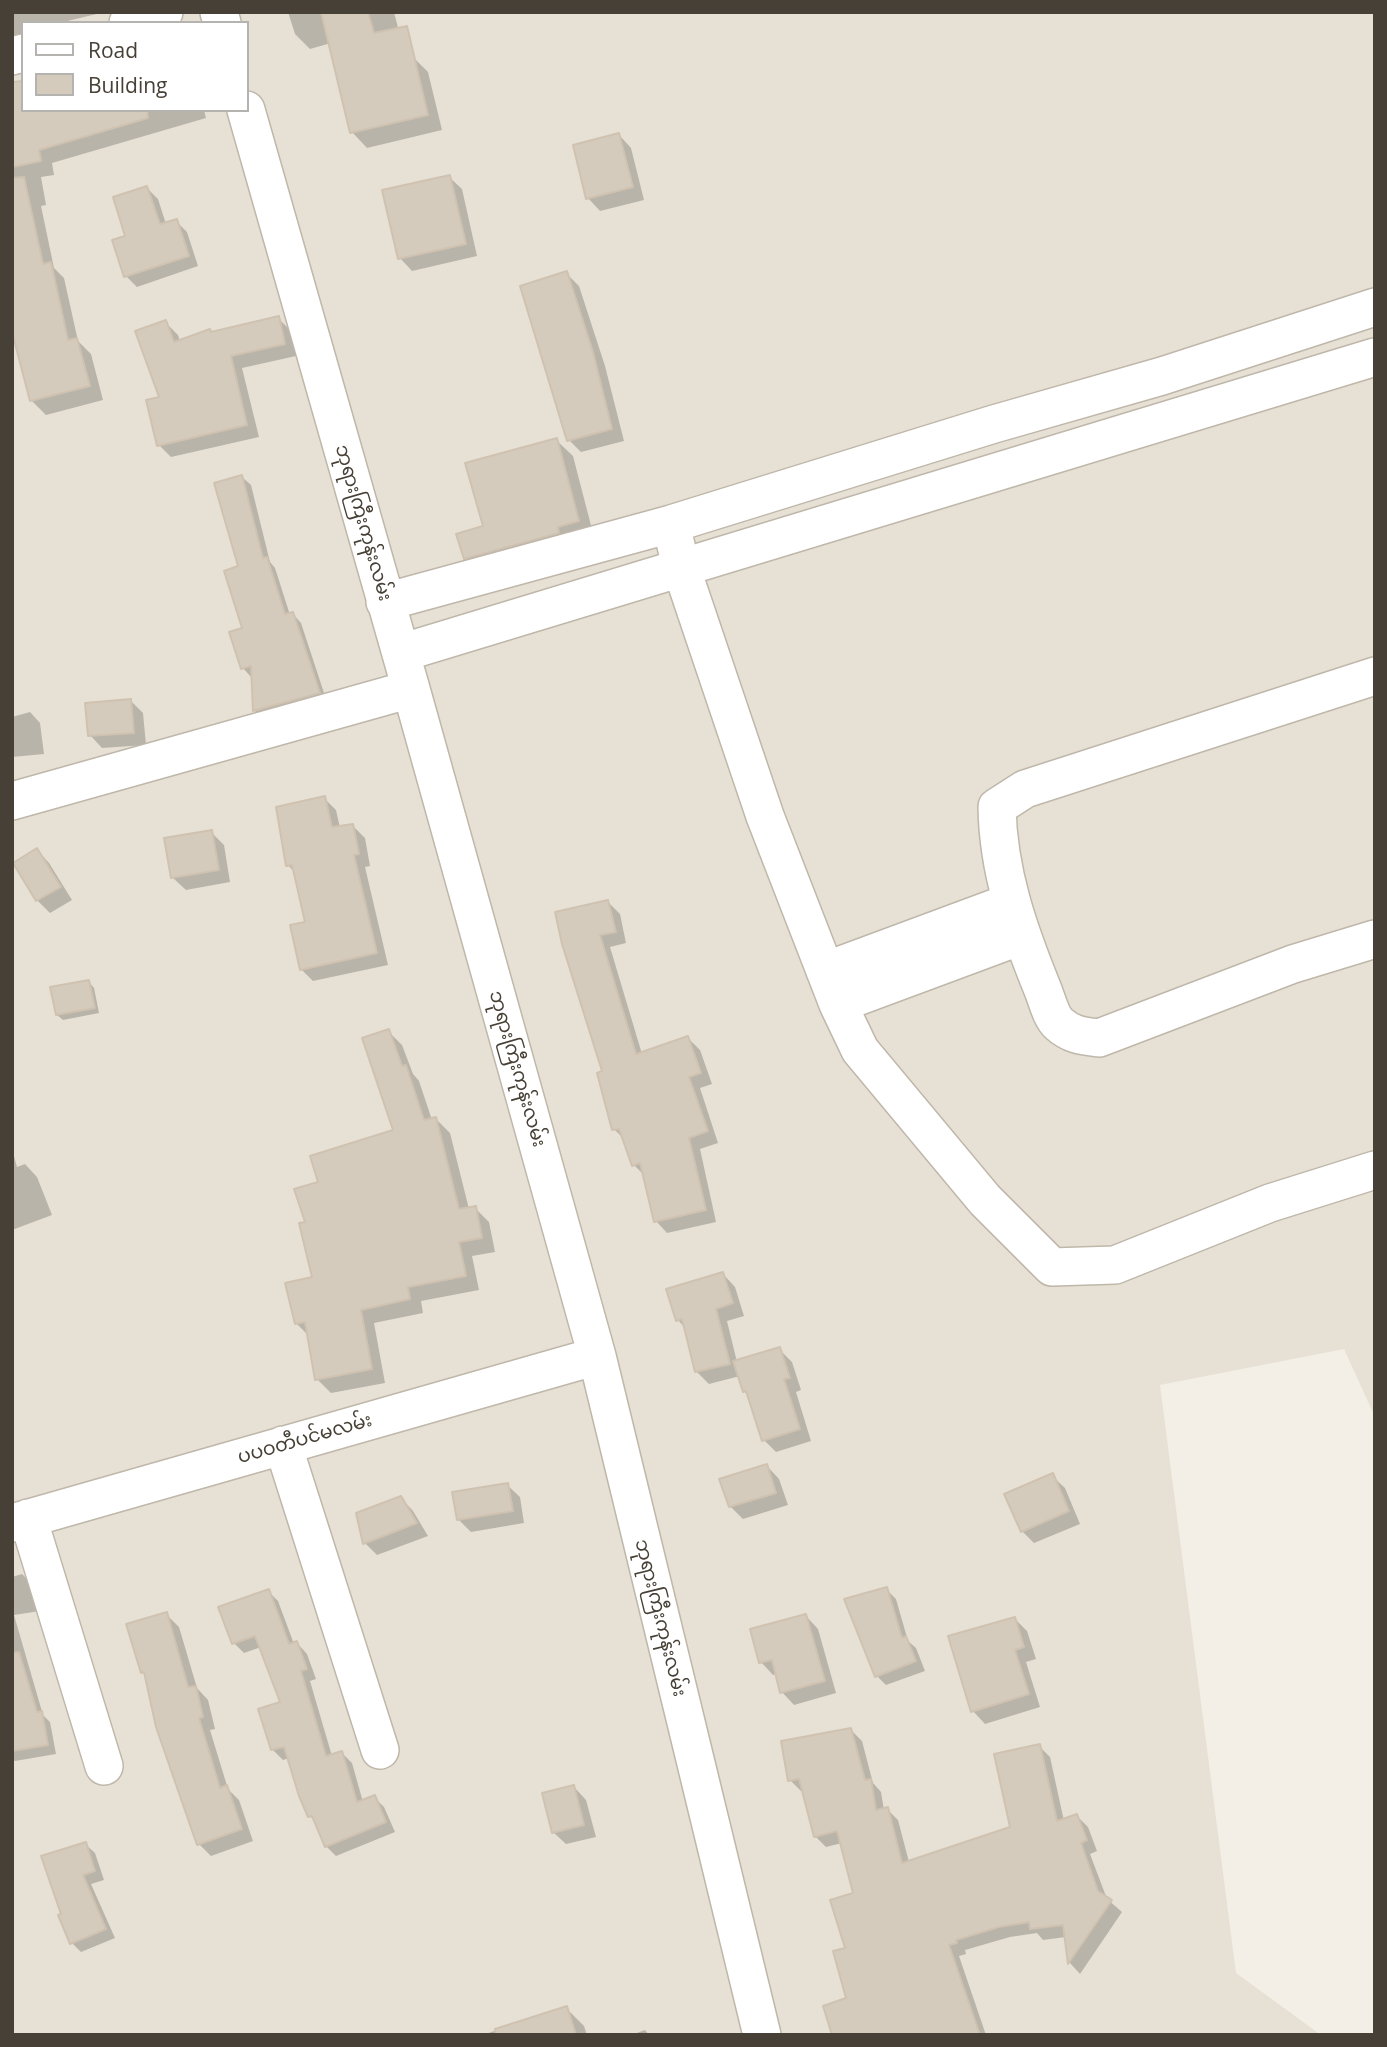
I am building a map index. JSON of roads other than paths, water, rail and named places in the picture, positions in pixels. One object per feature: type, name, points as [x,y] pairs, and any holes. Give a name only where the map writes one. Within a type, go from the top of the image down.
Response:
[{"type":"street","points":[[135,21],[164,12]]},
{"type":"street","name":"ဘုရားကြီးကုန်းလမ်း","points":[[247,112],[597,1356],[762,2035]]},
{"type":"street","points":[[385,602],[671,524],[994,424],[1162,376],[1375,307]]},
{"type":"street","points":[[401,653],[1375,357]]},
{"type":"street","points":[[994,424],[1005,469]]},
{"type":"street","points":[[671,524],[681,567],[765,816],[838,1004],[860,1051],[985,1200],[1052,1267],[1115,1265],[1270,1203],[1375,1170]]},
{"type":"street","points":[[1375,676],[1025,789],[997,807],[997,837],[1016,919],[1056,1022],[1076,1035],[1099,1038],[1293,964],[1375,939]]},
{"type":"street","points":[[12,801],[411,689]]},
{"type":"street","points":[[825,971],[1016,919]]},
{"type":"street","points":[[838,1004],[1016,919]]},
{"type":"street","name":"ပပဝတီပင်မလမ်း","points":[[20,1520],[597,1356]]},
{"type":"street","points":[[283,1445],[380,1750]]},
{"type":"street","points":[[20,1520],[104,1766]]}]
